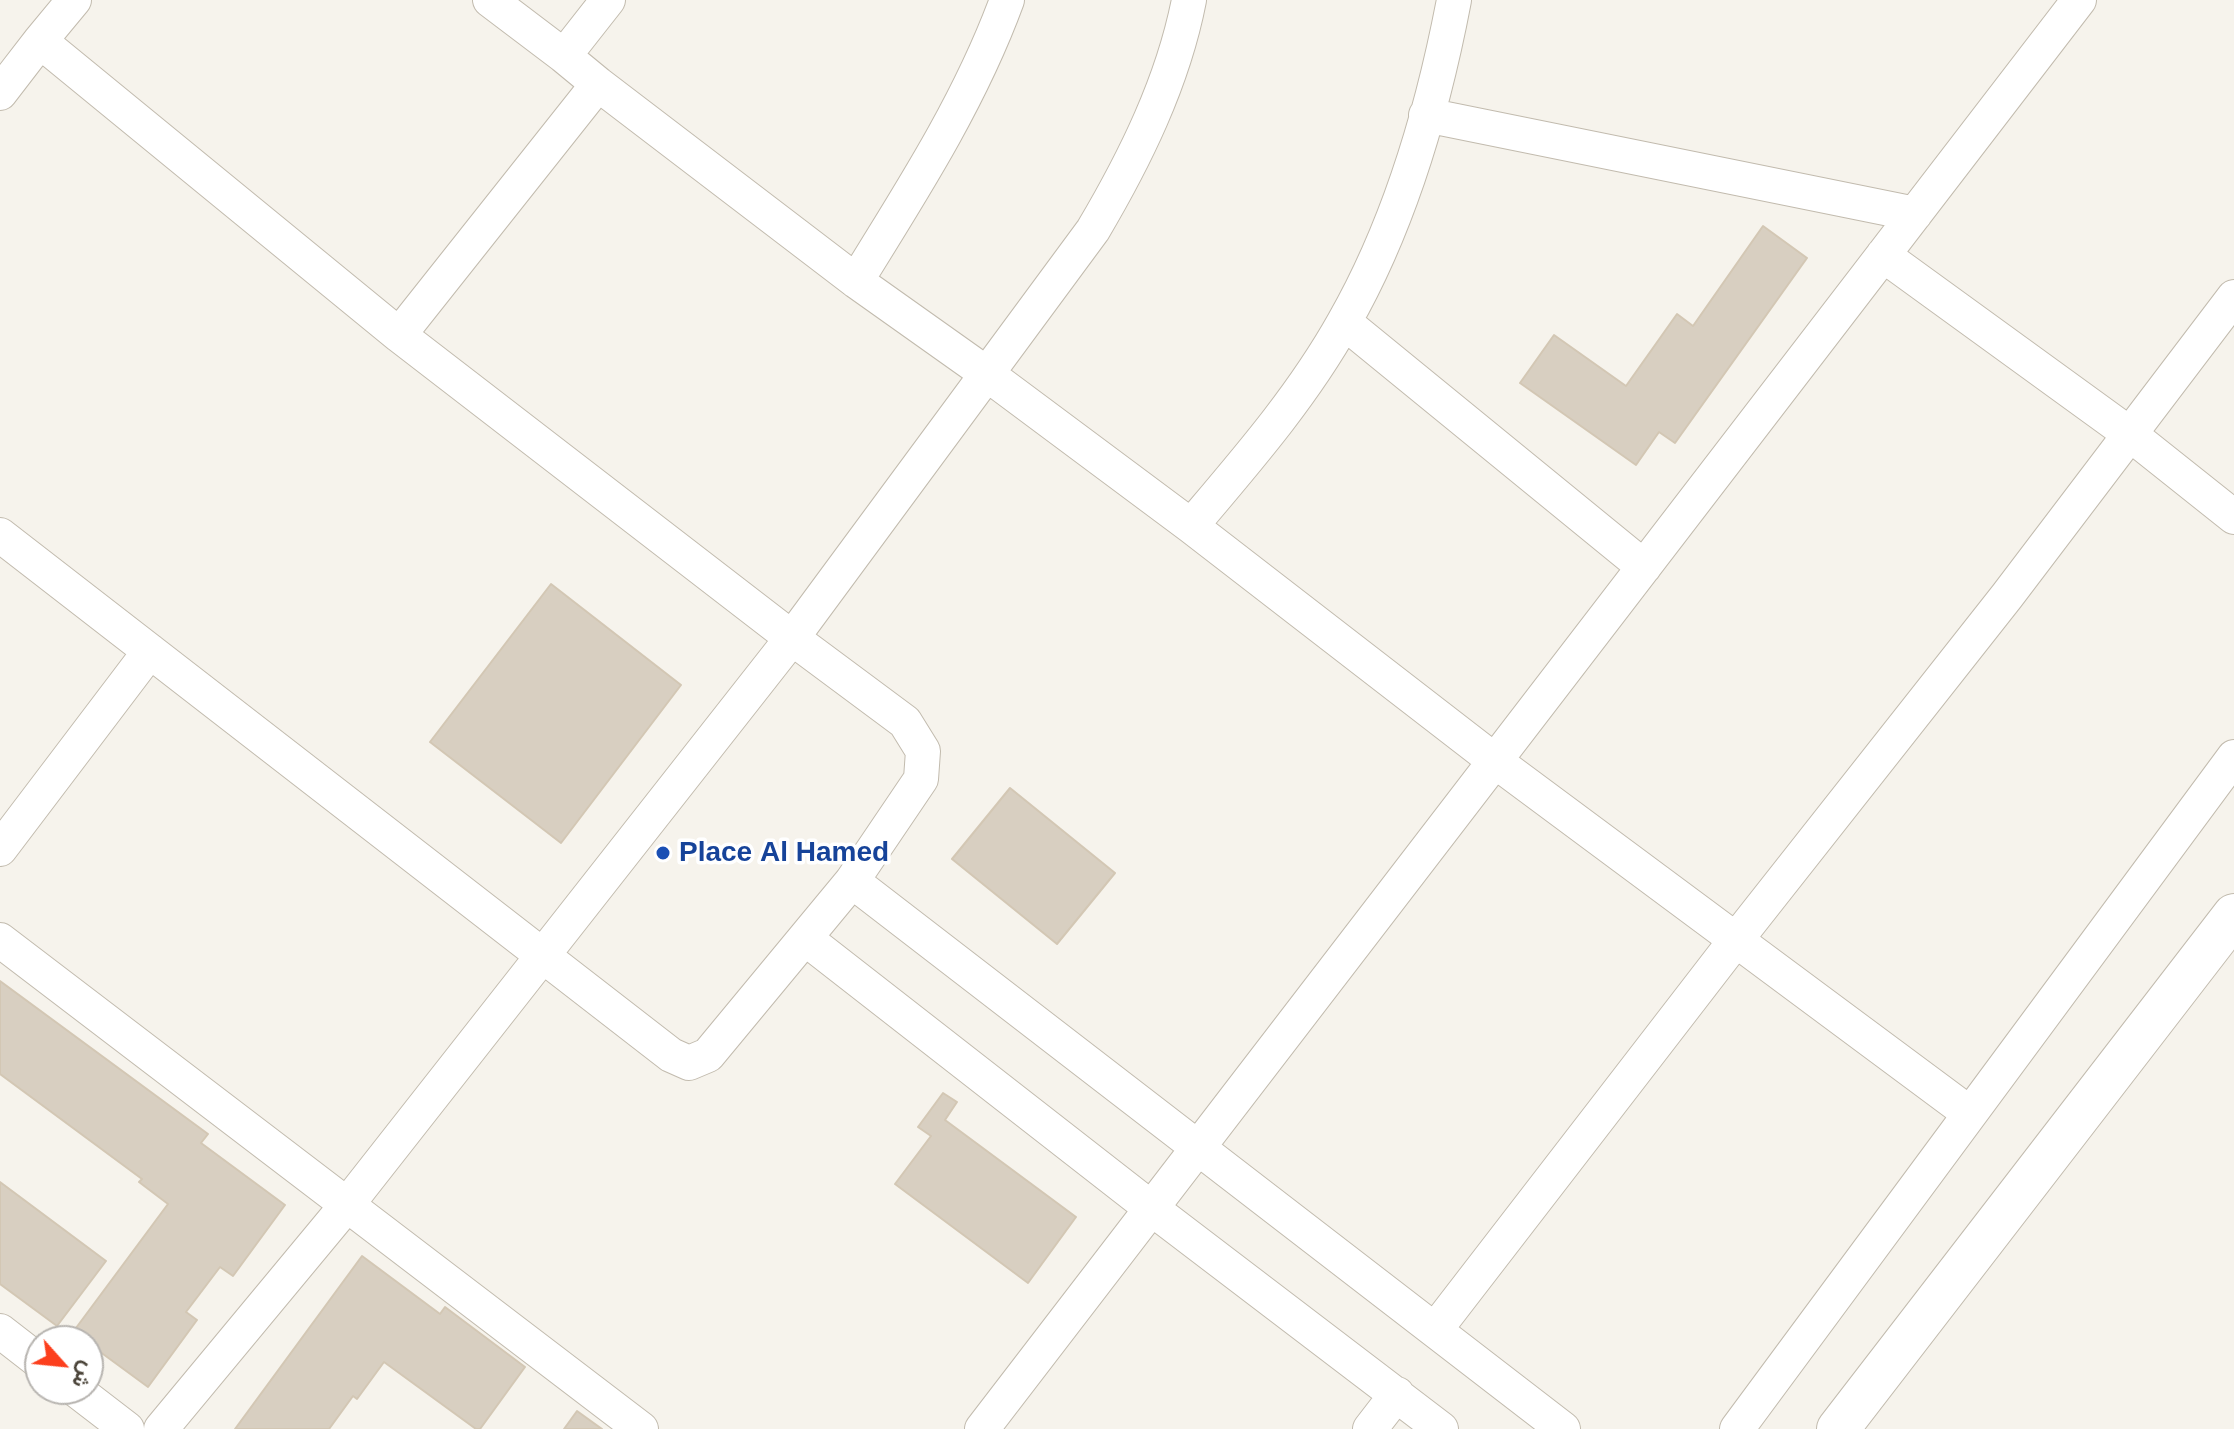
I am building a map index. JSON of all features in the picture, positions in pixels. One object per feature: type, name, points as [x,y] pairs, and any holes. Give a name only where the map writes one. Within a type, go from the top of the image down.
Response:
[{"type":"street","points":[[0,93],[74,0]]},
{"type":"street","points":[[490,0],[856,281],[1191,526],[1495,761],[1969,1113]]},
{"type":"street","points":[[564,56],[608,0]]},
{"type":"street","points":[[161,1429],[346,1206],[792,638],[1093,230],[1121,181],[1161,93],[1189,0]]},
{"type":"street","points":[[1191,526],[1279,420],[1344,322],[1402,192],[1426,115],[1454,0]]},
{"type":"street","points":[[982,1429],[2079,0]]},
{"type":"street","points":[[856,281],[946,133],[986,54],[994,7]]},
{"type":"street","points":[[0,535],[671,1055],[689,1063],[708,1055],[806,939],[852,881],[921,779],[923,751],[905,722],[399,335],[40,41]]},
{"type":"street","points":[[399,335],[598,84]]},
{"type":"street","points":[[1426,115],[1915,214]]},
{"type":"street","points":[[1883,255],[2131,435],[2234,517]]},
{"type":"street","points":[[1435,1330],[1735,941],[2007,596],[2234,297]]},
{"type":"street","points":[[1344,322],[1644,567]]},
{"type":"street","points":[[0,849],[150,651]]},
{"type":"street","points":[[1737,1429],[2234,757]]},
{"type":"street","points":[[852,881],[1563,1429]]},
{"type":"street","points":[[1838,1429],[2234,915]]},
{"type":"street","points":[[806,939],[1441,1429]]},
{"type":"street","points":[[0,940],[641,1429]]},
{"type":"street","points":[[0,1331],[24,1350]]},
{"type":"street","points":[[1370,1429],[1397,1394]]},
{"type":"street","points":[[96,1405],[127,1429]]},
{"type":"building","points":[[1763,226],[1807,258],[1675,443],[1659,432],[1636,465],[1520,383],[1554,335],[1626,386],[1677,314],[1693,326]]},
{"type":"building","points":[[551,584],[681,685],[561,843],[430,742]]},
{"type":"building","points":[[1010,788],[1115,873],[1057,944],[952,859]]},
{"type":"building","points":[[0,981],[208,1134],[201,1143],[285,1205],[233,1276],[220,1267],[186,1312],[197,1320],[148,1387],[104,1355],[104,1325],[78,1325],[168,1204],[139,1182],[142,1179],[0,1074]]},
{"type":"building","points":[[943,1093],[957,1102],[945,1120],[1076,1217],[1028,1283],[895,1184],[931,1136],[918,1127]]},
{"type":"building","points":[[0,1182],[106,1261],[58,1325],[0,1284]]},
{"type":"building","points":[[362,1256],[440,1314],[445,1307],[525,1367],[480,1429],[384,1362],[357,1399],[353,1396],[329,1429],[235,1429]]},
{"type":"building","points":[[577,1411],[602,1429],[564,1429]]},
{"type":"place","name":"Place Al Hamed","points":[[663,853]]}]
